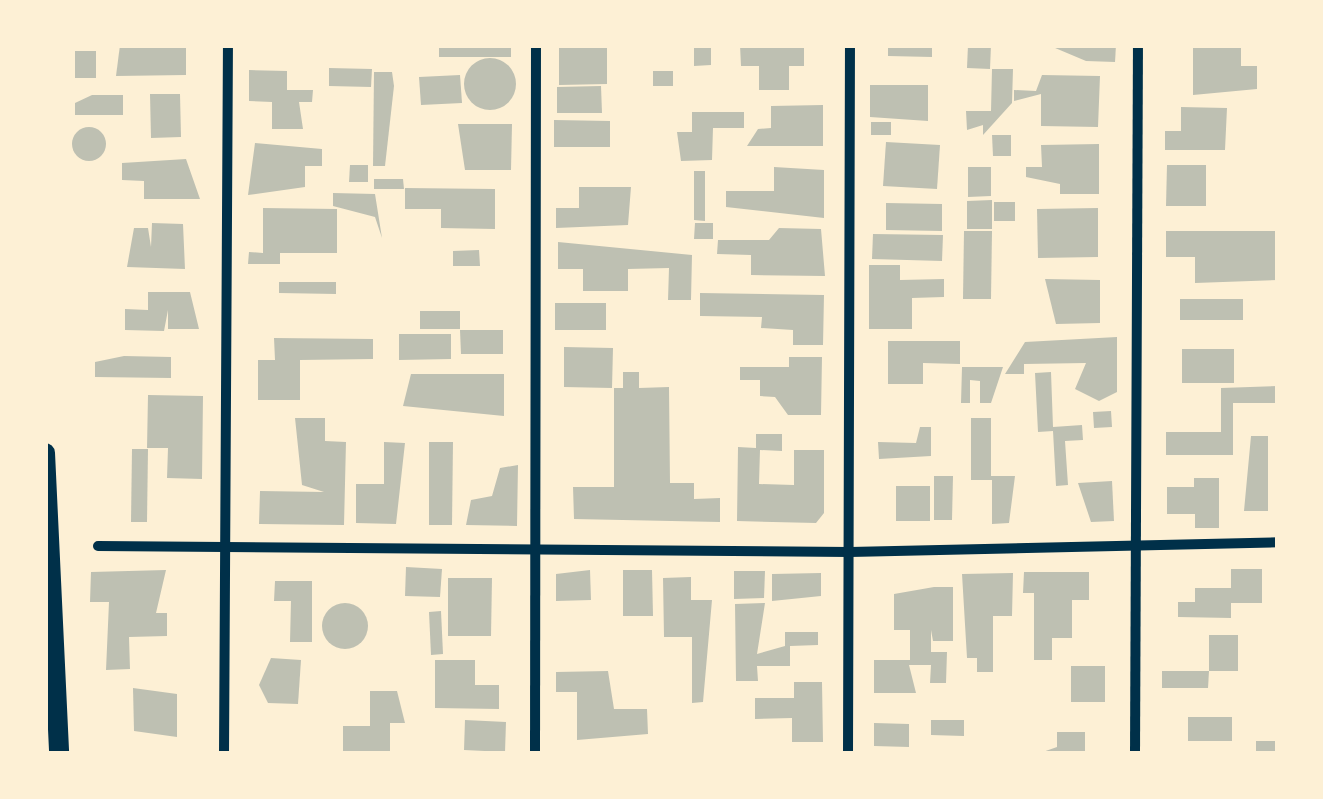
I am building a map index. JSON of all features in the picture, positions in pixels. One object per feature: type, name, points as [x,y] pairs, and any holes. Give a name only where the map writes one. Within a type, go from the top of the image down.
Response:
[{"type":"main road","points":[[45,453],[60,754]]},
{"type":"street","points":[[224,754],[228,45]]},
{"type":"street","points":[[536,45],[536,754]]},
{"type":"street","points":[[848,754],[850,45]]},
{"type":"street","points":[[1135,754],[1138,45]]},
{"type":"street","points":[[98,546],[850,552],[1278,542]]},
{"type":"building","points":[[120,45],[186,45],[186,75],[116,76]]},
{"type":"building","points":[[439,45],[511,45],[511,57],[439,57]]},
{"type":"building","points":[[559,45],[607,45],[607,84],[559,85]]},
{"type":"building","points":[[694,45],[711,45],[711,65],[694,66]]},
{"type":"building","points":[[740,45],[804,45],[804,66],[789,66],[789,90],[759,90],[759,66],[741,66]]},
{"type":"building","points":[[888,45],[932,45],[932,57],[888,56]]},
{"type":"building","points":[[968,45],[991,45],[990,69],[967,68]]},
{"type":"building","points":[[1048,45],[1116,45],[1115,62],[1086,61]]},
{"type":"building","points":[[1193,45],[1241,45],[1241,66],[1257,66],[1257,89],[1193,95]]},
{"type":"building","points":[[75,51],[96,51],[96,78],[75,78]]},
{"type":"building","points":[[490,58],[508,66],[516,84],[508,102],[490,110],[472,102],[464,84],[472,66]]},
{"type":"building","points":[[329,68],[372,69],[371,87],[329,86]]},
{"type":"building","points":[[992,69],[1013,69],[1012,103],[983,135],[983,125],[967,130],[966,111],[991,111]]},
{"type":"building","points":[[249,70],[287,71],[287,90],[313,90],[312,102],[299,102],[303,129],[272,129],[272,102],[249,101]]},
{"type":"building","points":[[653,71],[673,71],[673,86],[653,86]]},
{"type":"building","points":[[374,72],[392,72],[394,86],[385,166],[373,166]]},
{"type":"building","points":[[460,75],[462,103],[421,105],[419,77]]},
{"type":"building","points":[[1042,75],[1100,76],[1098,127],[1041,126],[1041,94],[1014,101],[1014,90],[1036,91]]},
{"type":"building","points":[[870,85],[928,85],[928,121],[870,117]]},
{"type":"building","points":[[601,86],[602,113],[557,113],[557,87]]},
{"type":"building","points":[[150,94],[180,94],[181,137],[151,138]]},
{"type":"building","points":[[92,95],[123,95],[123,115],[75,115],[75,103]]},
{"type":"building","points":[[823,105],[823,146],[747,146],[758,129],[771,128],[771,106]]},
{"type":"building","points":[[1181,107],[1227,108],[1225,150],[1165,150],[1165,131],[1181,131]]},
{"type":"building","points":[[692,112],[744,112],[744,128],[713,128],[712,160],[681,161],[677,132],[692,132]]},
{"type":"building","points":[[554,120],[610,121],[610,147],[554,147]]},
{"type":"building","points":[[871,122],[891,122],[891,135],[871,135]]},
{"type":"building","points":[[458,124],[512,124],[511,170],[465,170]]},
{"type":"building","points":[[89,127],[101,132],[106,144],[101,156],[89,161],[77,156],[72,144],[77,132]]},
{"type":"building","points":[[992,135],[1011,135],[1011,156],[993,156]]},
{"type":"building","points":[[886,142],[940,145],[937,189],[883,186]]},
{"type":"building","points":[[255,143],[322,149],[322,166],[305,166],[305,187],[248,195]]},
{"type":"building","points":[[1099,144],[1099,194],[1060,194],[1060,184],[1026,177],[1026,167],[1042,167],[1041,145]]},
{"type":"building","points":[[186,159],[200,199],[144,199],[144,181],[122,180],[122,163]]},
{"type":"building","points":[[350,165],[368,165],[368,182],[349,182]]},
{"type":"building","points":[[1167,165],[1206,165],[1206,206],[1166,206]]},
{"type":"building","points":[[774,167],[824,170],[824,218],[726,207],[726,191],[774,191]]},
{"type":"building","points":[[968,167],[991,167],[991,196],[968,197]]},
{"type":"building","points":[[694,171],[705,171],[705,221],[694,220]]},
{"type":"building","points":[[374,179],[403,179],[404,189],[374,189]]},
{"type":"building","points":[[579,187],[631,187],[628,225],[556,228],[556,208],[579,208]]},
{"type":"building","points":[[405,188],[495,189],[495,229],[441,228],[441,209],[405,209]]},
{"type":"building","points":[[333,193],[375,194],[382,238],[375,217],[333,206]]},
{"type":"building","points":[[992,200],[992,229],[967,229],[967,201]]},
{"type":"building","points":[[994,202],[1015,202],[1015,221],[994,221]]},
{"type":"building","points":[[886,203],[942,204],[942,231],[886,230]]},
{"type":"building","points":[[263,208],[337,209],[337,253],[280,253],[280,264],[248,264],[249,252],[263,253]]},
{"type":"building","points":[[1098,208],[1098,257],[1038,258],[1037,209]]},
{"type":"building","points":[[152,223],[183,224],[185,269],[127,267],[134,228],[148,228],[151,247]]},
{"type":"building","points":[[695,223],[713,223],[713,239],[694,239]]},
{"type":"building","points":[[779,228],[821,229],[825,276],[751,275],[751,255],[717,254],[718,240],[769,240]]},
{"type":"building","points":[[964,231],[992,231],[991,299],[963,299]]},
{"type":"building","points":[[1166,231],[1278,231],[1278,280],[1195,283],[1195,257],[1166,257]]},
{"type":"building","points":[[873,234],[943,235],[942,261],[872,259]]},
{"type":"building","points":[[558,242],[692,255],[691,300],[668,300],[669,268],[628,269],[628,291],[583,291],[583,269],[558,269]]},
{"type":"building","points":[[479,250],[480,266],[453,266],[453,251]]},
{"type":"building","points":[[869,265],[900,265],[900,280],[944,279],[944,297],[912,298],[912,329],[869,329]]},
{"type":"building","points":[[1045,279],[1100,280],[1100,323],[1056,324]]},
{"type":"building","points":[[279,282],[336,282],[336,294],[279,293]]},
{"type":"building","points":[[148,292],[190,292],[199,329],[168,329],[168,310],[164,331],[125,330],[125,309],[148,310]]},
{"type":"building","points":[[700,293],[824,295],[823,345],[793,345],[793,330],[761,328],[762,317],[700,316]]},
{"type":"building","points":[[1180,299],[1243,299],[1243,320],[1180,320]]},
{"type":"building","points":[[555,303],[606,303],[606,330],[555,330]]},
{"type":"building","points":[[420,311],[460,311],[460,329],[420,329]]},
{"type":"building","points":[[460,330],[503,330],[503,354],[461,354]]},
{"type":"building","points":[[399,334],[451,334],[451,359],[399,360]]},
{"type":"building","points":[[1117,337],[1117,392],[1099,401],[1075,389],[1086,363],[1024,364],[1024,374],[1005,374],[1025,342]]},
{"type":"building","points":[[274,338],[373,339],[373,359],[300,360],[300,400],[258,400],[258,360],[275,360]]},
{"type":"building","points":[[888,341],[960,341],[960,364],[923,363],[923,384],[888,384]]},
{"type":"building","points":[[564,347],[613,348],[612,388],[564,387]]},
{"type":"building","points":[[1182,349],[1234,349],[1234,383],[1182,383]]},
{"type":"building","points":[[124,356],[171,357],[171,378],[95,377],[95,362]]},
{"type":"building","points":[[789,357],[822,357],[821,415],[788,415],[775,397],[760,396],[760,380],[740,380],[740,367],[789,367]]},
{"type":"building","points":[[962,367],[1003,367],[991,403],[980,403],[980,381],[970,380],[970,403],[961,403]]},
{"type":"building","points":[[623,372],[639,372],[639,388],[669,387],[670,483],[694,483],[694,499],[720,498],[720,522],[574,519],[573,487],[614,487],[614,388],[623,388]]},
{"type":"building","points":[[1051,372],[1053,427],[1082,425],[1083,440],[1065,441],[1068,485],[1056,486],[1053,431],[1038,432],[1035,373]]},
{"type":"building","points":[[411,374],[504,374],[504,416],[403,406]]},
{"type":"building","points":[[1278,386],[1278,403],[1233,403],[1233,455],[1166,455],[1166,432],[1221,432],[1221,388]]},
{"type":"building","points":[[148,395],[203,396],[202,479],[167,478],[168,448],[147,448]]},
{"type":"building","points":[[1111,411],[1112,427],[1094,428],[1093,412]]},
{"type":"building","points":[[295,418],[325,418],[325,441],[346,442],[344,525],[259,524],[260,491],[324,492],[302,485]]},
{"type":"building","points":[[971,418],[991,418],[991,476],[1015,476],[1009,523],[992,524],[992,480],[971,480]]},
{"type":"building","points":[[920,427],[931,427],[931,456],[879,459],[878,442],[916,443]]},
{"type":"building","points":[[756,434],[782,434],[782,451],[760,450],[759,484],[794,485],[794,450],[824,450],[824,513],[816,523],[737,521],[738,447],[756,448]]},
{"type":"building","points":[[1251,436],[1268,436],[1268,511],[1244,511]]},
{"type":"building","points":[[384,442],[405,443],[396,524],[356,523],[356,484],[384,484]]},
{"type":"building","points":[[429,442],[453,442],[452,525],[429,525]]},
{"type":"building","points":[[132,449],[148,449],[147,522],[131,522]]},
{"type":"building","points":[[518,465],[517,526],[466,525],[471,500],[492,496],[500,468]]},
{"type":"building","points":[[934,476],[953,476],[952,520],[934,520]]},
{"type":"building","points":[[1194,478],[1219,478],[1219,528],[1195,528],[1195,514],[1167,514],[1167,487],[1194,487]]},
{"type":"building","points":[[1112,481],[1114,521],[1091,522],[1078,483]]},
{"type":"building","points":[[896,486],[930,486],[930,521],[896,521]]},
{"type":"building","points":[[406,567],[442,569],[440,597],[405,596]]},
{"type":"building","points":[[1231,569],[1262,569],[1262,603],[1231,603],[1231,618],[1178,617],[1178,602],[1195,602],[1195,588],[1231,588]]},
{"type":"building","points":[[166,570],[156,613],[167,613],[167,636],[129,637],[130,669],[106,670],[109,602],[90,602],[91,572]]},
{"type":"building","points":[[590,570],[591,600],[556,601],[556,574]]},
{"type":"building","points":[[623,570],[652,570],[653,616],[623,616]]},
{"type":"building","points":[[734,571],[765,571],[764,598],[734,599]]},
{"type":"building","points":[[1024,572],[1089,572],[1089,600],[1072,600],[1072,638],[1052,638],[1052,660],[1034,660],[1034,593],[1023,593]]},
{"type":"building","points":[[821,573],[821,596],[772,601],[772,574]]},
{"type":"building","points":[[1013,573],[1012,616],[993,616],[993,672],[977,672],[977,658],[967,658],[962,574]]},
{"type":"building","points":[[691,577],[691,600],[712,600],[703,702],[692,703],[692,637],[664,637],[663,578]]},
{"type":"building","points":[[448,578],[492,578],[491,636],[448,636]]},
{"type":"building","points":[[275,581],[312,581],[312,642],[290,642],[291,601],[274,601]]},
{"type":"building","points":[[953,587],[953,641],[933,641],[931,630],[931,652],[947,652],[946,683],[930,683],[931,665],[909,665],[916,693],[874,693],[874,660],[910,660],[910,630],[894,630],[894,594]]},
{"type":"building","points":[[345,603],[361,610],[368,626],[361,642],[345,649],[329,642],[322,626],[329,610]]},
{"type":"building","points":[[765,603],[757,654],[785,646],[785,632],[818,632],[818,645],[790,646],[790,666],[757,666],[758,681],[736,681],[735,604]]},
{"type":"building","points":[[441,611],[443,654],[431,655],[429,612]]},
{"type":"building","points":[[1209,635],[1238,635],[1238,671],[1209,671]]},
{"type":"building","points":[[271,658],[301,660],[298,704],[268,703],[259,685]]},
{"type":"building","points":[[435,660],[475,660],[475,685],[499,685],[499,709],[435,708]]},
{"type":"building","points":[[1071,666],[1105,666],[1105,702],[1071,702]]},
{"type":"building","points":[[608,671],[614,709],[647,709],[648,734],[577,740],[577,692],[556,692],[556,672]]},
{"type":"building","points":[[1162,671],[1209,671],[1208,688],[1162,688]]},
{"type":"building","points":[[794,682],[822,682],[823,742],[792,742],[792,718],[755,719],[755,698],[794,698]]},
{"type":"building","points":[[133,688],[177,694],[177,737],[134,731]]},
{"type":"building","points":[[370,691],[397,691],[405,723],[390,723],[390,754],[343,754],[343,726],[370,726]]},
{"type":"building","points":[[1188,717],[1232,717],[1232,741],[1188,741]]},
{"type":"building","points":[[465,720],[506,722],[505,752],[464,750]]},
{"type":"building","points":[[931,720],[964,720],[964,736],[931,735]]},
{"type":"building","points":[[874,723],[909,724],[909,747],[874,746]]},
{"type":"building","points":[[1057,732],[1085,732],[1085,754],[1037,754],[1057,747]]},
{"type":"building","points":[[1256,741],[1278,741],[1278,754],[1256,754]]}]
